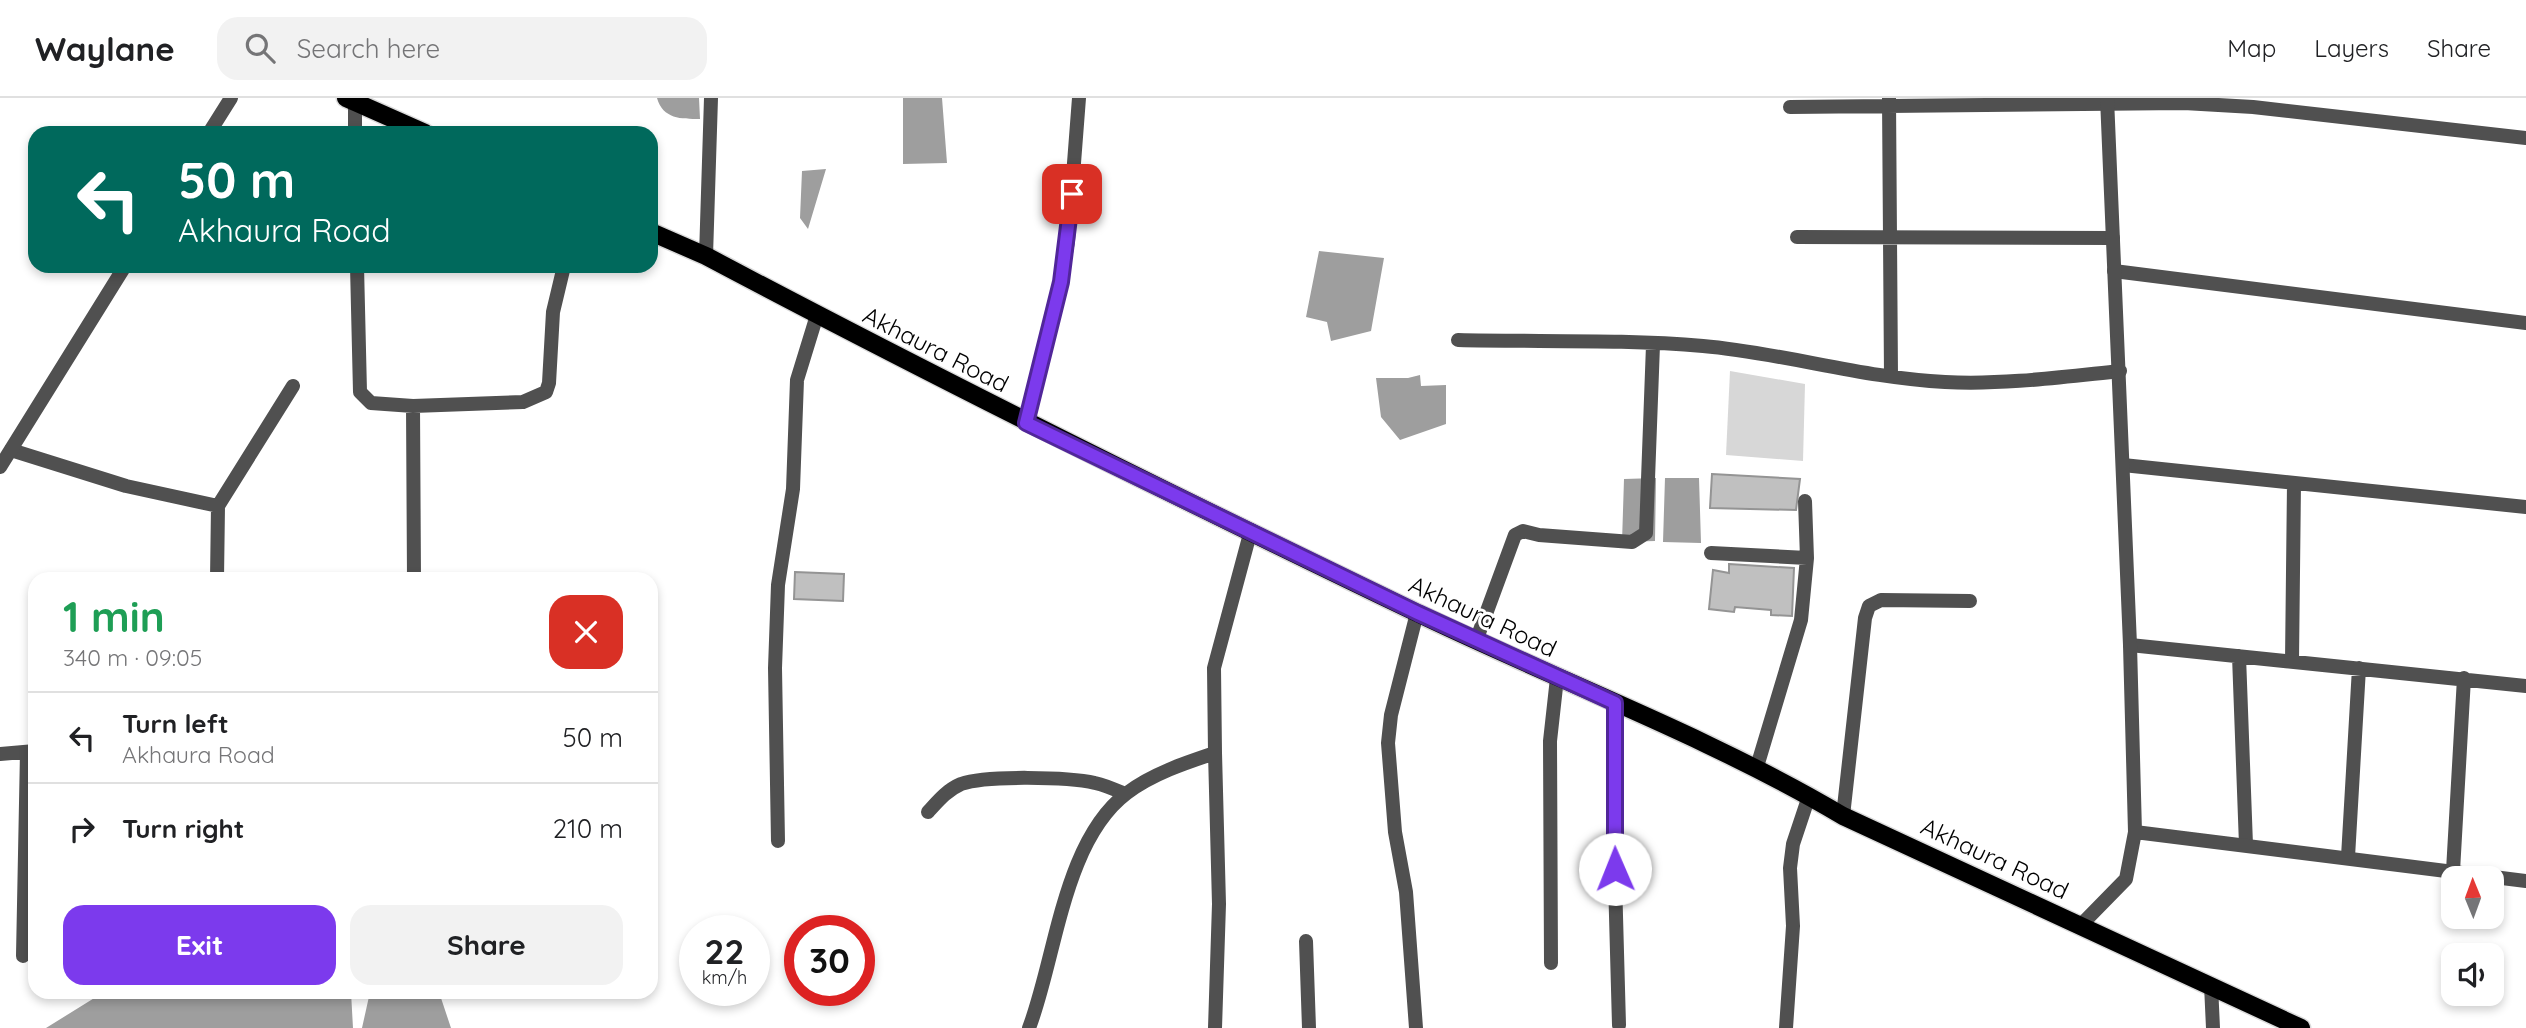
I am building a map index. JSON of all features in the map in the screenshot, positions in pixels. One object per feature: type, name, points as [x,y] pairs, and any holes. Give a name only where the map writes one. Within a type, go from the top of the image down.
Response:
[{"type":"main road","points":[[350,100],[409,126]]},
{"type":"main road","name":"Akhaura Road","points":[[658,236],[706,256],[1026,423],[1476,641],[1615,703],[1809,796],[1843,816],[2301,1028]]},
{"type":"street","points":[[213,126],[230,98]]},
{"type":"street","points":[[706,256],[711,98]]},
{"type":"street","points":[[1026,423],[1063,269],[1079,98]]},
{"type":"street","points":[[350,100],[354,126]]},
{"type":"street","points":[[2081,925],[2126,880],[2135,832],[2120,371],[2107,100]]},
{"type":"street","points":[[1790,107],[1889,102],[2107,100],[2253,107],[2526,138]]},
{"type":"street","points":[[1889,102],[1891,376]]},
{"type":"street","points":[[1797,237],[2113,238]]},
{"type":"street","points":[[2114,271],[2526,323]]},
{"type":"street","points":[[0,467],[121,273]]},
{"type":"street","points":[[357,273],[360,392],[371,403],[413,406],[523,402],[546,392],[549,383],[553,312],[563,273]]},
{"type":"street","points":[[778,841],[775,668],[778,585],[793,489],[797,380],[817,315]]},
{"type":"street","points":[[1458,340],[1653,345],[1762,353],[1891,376],[1944,382],[2006,382],[2120,371]]},
{"type":"street","points":[[1476,641],[1515,535],[1523,531],[1539,535],[1632,542],[1646,533],[1653,345]]},
{"type":"street","points":[[217,572],[218,506],[293,386]]},
{"type":"street","points":[[413,406],[414,572]]},
{"type":"street","points":[[11,450],[126,486],[218,506]]},
{"type":"street","points":[[2123,465],[2526,507]]},
{"type":"street","points":[[2292,661],[2294,482]]},
{"type":"street","points":[[1756,770],[1796,644],[1807,558],[1805,501]]},
{"type":"street","points":[[1215,1028],[1219,904],[1214,668],[1251,530]]},
{"type":"street","points":[[1711,553],[1807,558]]},
{"type":"street","points":[[1843,816],[1865,618],[1869,606],[1881,600],[1970,601]]},
{"type":"street","points":[[1416,1028],[1406,892],[1395,832],[1388,743],[1391,715],[1418,613]]},
{"type":"street","points":[[2130,645],[2526,686]]},
{"type":"street","points":[[2239,656],[2246,845]]},
{"type":"street","points":[[2348,857],[2359,667]]},
{"type":"street","points":[[1551,963],[1550,741],[1557,678]]},
{"type":"street","points":[[2453,866],[2464,678]]},
{"type":"street","points":[[1615,703],[1614,843],[1619,1025]]},
{"type":"street","points":[[0,754],[28,751]]},
{"type":"street","points":[[1029,1028],[1061,909],[1078,864],[1098,826],[1125,794],[1179,766],[1215,753]]},
{"type":"street","points":[[928,812],[944,794],[959,785],[988,779],[1077,780],[1097,783],[1125,794]]},
{"type":"street","points":[[1786,1028],[1793,926],[1790,868],[1793,844],[1809,796]]},
{"type":"street","points":[[23,956],[28,828]]},
{"type":"street","points":[[2135,832],[2441,869]]},
{"type":"street","points":[[2504,878],[2526,881]]},
{"type":"street","points":[[1306,941],[1309,1028]]},
{"type":"street","points":[[2211,985],[2213,1028]]},
{"type":"shaded area","points":[[657,98],[699,98],[700,119],[668,114]]},
{"type":"shaded area","points":[[903,98],[942,98],[947,163],[903,164]]},
{"type":"shaded area","points":[[826,169],[808,229],[800,218],[802,171]]},
{"type":"shaded area","points":[[1319,251],[1384,258],[1371,331],[1331,341],[1327,322],[1306,317]]},
{"type":"shaded area","points":[[1730,371],[1805,384],[1803,461],[1726,455]]},
{"type":"shaded area","points":[[1420,375],[1421,386],[1446,385],[1446,424],[1400,440],[1381,417],[1376,378],[1408,378]]},
{"type":"shaded area","points":[[1656,478],[1655,541],[1622,542],[1624,479]]},
{"type":"shaded area","points":[[1665,478],[1699,478],[1701,543],[1663,542]]},
{"type":"shaded area","points":[[93,999],[351,999],[353,1028],[46,1028]]},
{"type":"shaded area","points":[[368,999],[441,999],[451,1028],[362,1028]]},
{"type":"building","points":[[1712,474],[1800,479],[1796,510],[1710,508]]},
{"type":"building","points":[[1729,564],[1794,568],[1792,616],[1771,615],[1771,610],[1735,607],[1734,612],[1709,609],[1713,570],[1729,573]]},
{"type":"building","points":[[795,572],[844,574],[843,601],[794,599]]},
{"type":"route","points":[[1072,194],[1061,282],[1026,423],[1418,613],[1615,703],[1615,869]]}]
